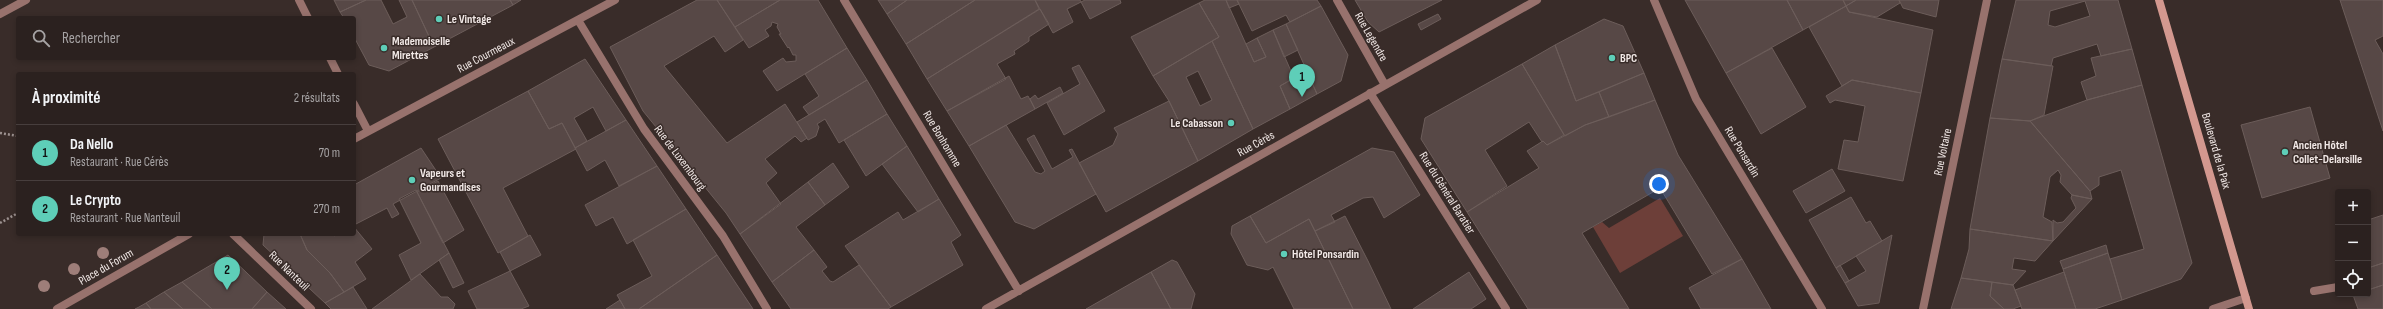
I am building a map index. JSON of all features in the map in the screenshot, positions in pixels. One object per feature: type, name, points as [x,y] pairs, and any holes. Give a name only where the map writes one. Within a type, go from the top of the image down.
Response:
[{"type":"main road","name":"Boulevard de la Paix","points":[[2159,0],[2248,309]]},
{"type":"street","points":[[0,14],[26,0]]},
{"type":"street","points":[[299,0],[307,16]]},
{"type":"street","name":"Rue Courmeaux","points":[[368,131],[615,0]]},
{"type":"street","name":"Rue Bonhomme","points":[[844,0],[1019,291]]},
{"type":"street","name":"Rue Legendre","points":[[1337,0],[1385,85]]},
{"type":"street","name":"Rue Cérès","points":[[986,309],[1537,0]]},
{"type":"street","name":"Rue Ponsardin","points":[[1654,0],[1696,98],[1822,309]]},
{"type":"street","name":"Rue Voltaire","points":[[1923,309],[1987,0]]},
{"type":"street","name":"Rue de Luxembourg","points":[[578,20],[644,130],[723,236],[767,309]]},
{"type":"street","points":[[331,60],[337,72]]},
{"type":"street","name":"Rue du Général Baratier","points":[[1370,93],[1502,308]]},
{"type":"street","points":[[356,108],[368,131],[356,138]]},
{"type":"street","name":"Place du Forum","points":[[57,309],[185,236]]},
{"type":"street","name":"Rue Nanteuil","points":[[235,236],[311,309]]},
{"type":"street","points":[[2314,291],[2335,288]]},
{"type":"street","points":[[2212,309],[2246,298]]},
{"type":"path","points":[[0,132],[16,136]]},
{"type":"path","points":[[0,223],[16,214]]},
{"type":"shaded area","points":[[1660,198],[1683,236],[1620,273],[1593,227],[1602,222],[1609,228]]},
{"type":"building","points":[[334,0],[366,0],[340,12]]},
{"type":"building","points":[[366,0],[381,0],[393,24],[407,17],[399,0],[412,0],[434,47],[389,71],[369,65],[356,41],[356,16],[343,16],[340,12]]},
{"type":"building","points":[[412,0],[510,0],[513,5],[434,47]]},
{"type":"building","points":[[510,0],[521,0],[513,5]]},
{"type":"building","points":[[697,0],[717,0],[743,40],[725,52],[714,36],[664,66],[727,143],[785,104],[807,138],[801,142],[795,136],[765,159],[777,173],[766,183],[781,204],[740,234],[726,213],[643,111],[610,47]]},
{"type":"building","points":[[717,0],[780,0],[735,27]]},
{"type":"building","points":[[780,0],[818,0],[847,48],[777,91],[763,71],[783,58],[786,62],[796,61],[796,55],[793,55],[779,34],[781,34],[777,27],[778,24],[772,22],[771,26],[765,30],[769,36],[749,48],[735,27]]},
{"type":"building","points":[[878,0],[907,0],[887,14]]},
{"type":"building","points":[[907,0],[975,0],[906,44],[887,14]]},
{"type":"building","points":[[975,0],[1035,0],[1039,9],[927,79],[906,44]]},
{"type":"building","points":[[1035,0],[1080,0],[1081,2],[1067,9],[1073,22],[1053,33]]},
{"type":"building","points":[[1085,0],[1120,0],[1121,3],[1090,19],[1081,2]]},
{"type":"building","points":[[1205,0],[1226,0],[1254,62],[1266,57],[1257,38],[1273,30],[1294,78],[1280,86],[1290,109],[1253,129],[1212,41],[1219,37],[1199,3]]},
{"type":"building","points":[[1226,0],[1237,0],[1239,4],[1229,8]]},
{"type":"building","points":[[1237,0],[1317,0],[1321,6],[1290,22],[1286,15],[1252,31]]},
{"type":"building","points":[[1355,0],[1442,0],[1379,32],[1368,22]]},
{"type":"building","points":[[1685,0],[1787,0],[1803,30],[1726,73]]},
{"type":"building","points":[[1787,0],[1843,0],[1846,6],[1803,30]]},
{"type":"building","points":[[1843,0],[1856,0],[1846,6]]},
{"type":"building","points":[[1856,0],[1899,0],[1900,3],[1877,17],[1849,12],[1846,6]]},
{"type":"building","points":[[1899,0],[1939,0],[1936,17],[1903,8]]},
{"type":"building","points":[[2016,0],[2118,0],[2132,49],[2101,56],[2097,44],[2053,58],[2051,66],[2002,59]],"holes":[[[2085,1],[2090,16],[2055,27],[2048,25],[2050,11]]]},
{"type":"building","points":[[2340,0],[2383,0],[2383,36],[2375,40],[2383,54],[2383,131]]},
{"type":"building","points":[[1199,3],[1219,37],[1153,76],[1131,37]]},
{"type":"building","points":[[1321,6],[1348,55],[1341,81],[1317,94],[1286,24]]},
{"type":"building","points":[[1846,6],[1849,12],[1933,30],[1921,93],[1852,80],[1842,86],[1809,27]]},
{"type":"building","points":[[1040,9],[1049,24],[1029,37],[1029,41],[1014,51],[1015,54],[997,64],[1006,79],[947,111],[927,79]]},
{"type":"building","points":[[1438,14],[1441,19],[1421,30],[1418,24]]},
{"type":"building","points":[[1604,19],[1623,26],[1644,73],[1576,101],[1555,45]]},
{"type":"building","points":[[1286,24],[1298,50],[1284,57],[1273,30]]},
{"type":"building","points":[[1257,38],[1266,57],[1254,62],[1246,44]]},
{"type":"building","points":[[1212,41],[1253,129],[1198,161],[1169,101],[1153,76]],"holes":[[[1198,71],[1212,100],[1200,106],[1186,77]]]},
{"type":"building","points":[[1555,45],[1576,101],[1599,92],[1609,117],[1585,125],[1565,136],[1522,64]]},
{"type":"building","points":[[847,48],[867,80],[809,115],[803,107],[819,96],[805,74]]},
{"type":"building","points":[[1772,48],[1806,107],[1761,134],[1726,73]]},
{"type":"building","points":[[2132,49],[2142,85],[2087,100],[2081,82],[2096,76],[2091,58]]},
{"type":"building","points":[[585,59],[626,120],[606,131],[593,107],[574,118],[587,141],[575,148],[562,123],[549,129],[528,91]]},
{"type":"building","points":[[2002,59],[2053,66],[2044,115],[2030,121],[1990,118]]},
{"type":"building","points":[[1522,64],[1564,135],[1547,145],[1543,141],[1542,142],[1529,122],[1485,150],[1507,186],[1467,212],[1421,139],[1425,118]]},
{"type":"building","points":[[1079,65],[1105,111],[1064,135],[1047,103],[1080,84],[1072,68]]},
{"type":"building","points":[[1305,67],[1317,94],[1290,109],[1280,86],[1294,78],[1292,73]]},
{"type":"building","points":[[1644,73],[1655,100],[1609,117],[1599,92]]},
{"type":"building","points":[[1009,76],[1021,99],[1028,96],[1035,109],[969,146],[947,111]]},
{"type":"building","points":[[867,80],[887,114],[839,143],[825,119],[817,124],[819,127],[816,136],[808,140],[797,122]]},
{"type":"building","points":[[1852,80],[1921,93],[1903,181],[1838,169],[1844,140],[1858,142],[1865,106],[1835,100],[1830,103],[1826,96]]},
{"type":"building","points":[[2142,85],[2192,263],[2181,279],[2122,300],[2110,259],[2144,249],[2121,170],[2099,177],[2099,185],[2090,191],[2030,121],[2087,100]]},
{"type":"building","points":[[1060,87],[1063,93],[1035,109],[1030,99],[1035,95],[1038,99]]},
{"type":"building","points":[[528,91],[549,129],[562,123],[576,149],[503,188],[528,236],[498,253],[438,139]]},
{"type":"building","points":[[1655,100],[1678,155],[1742,259],[1712,274],[1660,188],[1582,233],[1629,309],[1528,309],[1467,212],[1539,168],[1527,151],[1543,141],[1547,145],[1585,125]]},
{"type":"building","points":[[1169,101],[1198,161],[1106,212],[1079,163],[1113,145],[1118,134],[1114,128]]},
{"type":"building","name":"Ancien Hôtel Collet-Delarsille","points":[[2310,107],[2330,178],[2262,198],[2241,125]]},
{"type":"building","points":[[887,114],[907,146],[866,176],[844,140]]},
{"type":"building","points":[[1990,118],[2030,121],[2090,191],[2092,199],[2072,195],[2060,182],[2061,175],[2058,170],[2050,177],[2043,217],[2052,222],[2053,241],[1970,229]]},
{"type":"building","points":[[626,120],[657,166],[619,186],[605,160],[587,171],[575,148]]},
{"type":"building","points":[[1006,125],[1035,172],[1041,174],[1045,171],[1027,139],[1034,135],[1052,169],[1073,157],[1069,150],[1072,149],[1096,194],[1034,229],[1015,222],[969,146]]},
{"type":"building","points":[[907,146],[939,199],[918,212],[882,164]]},
{"type":"building","points":[[421,148],[441,178],[393,204],[399,214],[392,218],[387,208],[356,224],[356,184]]},
{"type":"building","points":[[1372,148],[1394,152],[1420,195],[1384,218],[1373,197],[1363,198],[1331,215],[1335,222],[1315,231],[1309,219],[1266,243],[1250,216]]},
{"type":"building","points":[[833,163],[849,187],[825,205],[808,182]]},
{"type":"building","points":[[657,166],[686,209],[627,244],[613,217],[596,226],[585,205]]},
{"type":"building","points":[[1832,169],[1845,191],[1806,213],[1793,191]]},
{"type":"building","points":[[438,181],[464,230],[443,243],[417,192]]},
{"type":"building","points":[[808,182],[825,205],[796,227],[814,250],[772,282],[740,234]]},
{"type":"building","points":[[416,190],[449,253],[411,280],[399,255],[421,243],[399,199]]},
{"type":"building","points":[[2072,195],[2092,199],[2053,241],[2053,220],[2057,223],[2063,222],[2076,208],[2071,198]]},
{"type":"building","points":[[1851,197],[1866,223],[1870,221],[1882,241],[1836,268],[1809,220]]},
{"type":"building","points":[[939,199],[961,235],[951,242],[963,265],[891,307],[845,246],[898,212],[903,220]]},
{"type":"building","points":[[686,209],[717,255],[639,309],[625,309],[617,295],[652,276],[633,240]]},
{"type":"building","points":[[2383,215],[2383,263],[2371,267],[2371,225],[2371,219]]},
{"type":"building","name":"Hôtel Ponsardin","points":[[1250,216],[1266,243],[1309,219],[1353,309],[1294,309],[1273,267],[1268,270],[1247,265],[1231,234],[1232,226]]},
{"type":"building","points":[[1345,216],[1391,309],[1353,309],[1315,231]]},
{"type":"building","points":[[356,229],[372,249],[355,262],[366,279],[344,292],[330,273],[307,250],[301,236],[356,236]]},
{"type":"building","points":[[1970,229],[2053,241],[2035,261],[2014,258],[2012,269],[2026,271],[2013,285],[1961,278],[1969,249]]},
{"type":"building","points":[[530,235],[541,255],[510,271],[500,252]]},
{"type":"building","points":[[1892,235],[1879,303],[1858,306],[1845,283],[1866,271],[1856,256]]},
{"type":"building","points":[[264,236],[301,236],[307,250],[330,273],[344,292],[325,303],[263,245]]},
{"type":"building","points":[[2106,245],[2108,253],[2063,269],[2060,261]]},
{"type":"building","points":[[814,250],[827,267],[822,271],[830,281],[833,282],[859,265],[891,307],[888,309],[791,309],[772,282]]},
{"type":"building","points":[[449,253],[464,283],[453,288],[439,260]]},
{"type":"building","points":[[2108,253],[2122,300],[2095,309],[2076,309],[2063,269]]},
{"type":"building","points":[[228,255],[267,292],[252,309],[212,309],[182,282]]},
{"type":"building","points":[[717,255],[753,309],[639,309]]},
{"type":"building","points":[[1742,259],[1771,309],[1701,309],[1689,288]]},
{"type":"building","points":[[1172,260],[1177,262],[1195,294],[1191,309],[1171,309],[1151,272]]},
{"type":"building","points":[[2383,263],[2383,285],[2371,289],[2371,267]]},
{"type":"building","points":[[1840,265],[1849,281],[1845,283],[1836,268]]},
{"type":"building","points":[[510,271],[529,306],[521,309],[477,309],[468,291]]},
{"type":"building","points":[[1151,272],[1171,309],[1086,309]]},
{"type":"building","points":[[1469,272],[1486,299],[1471,309],[1413,309]]},
{"type":"building","points":[[2064,272],[2076,309],[2022,309],[2015,290]]},
{"type":"building","points":[[420,274],[441,297],[448,297],[455,304],[453,309],[372,309]]},
{"type":"building","points":[[1961,278],[1992,282],[1990,296],[2004,309],[1951,309]]},
{"type":"building","points":[[182,282],[212,309],[183,309],[164,292]]},
{"type":"building","points":[[1992,282],[2013,285],[2021,306],[2013,309],[2004,309],[1990,296]]},
{"type":"building","points":[[2383,285],[2383,309],[2358,309],[2354,297],[2371,297],[2371,289]]},
{"type":"building","points":[[353,287],[367,309],[331,309],[325,303]]},
{"type":"building","points":[[164,292],[183,309],[151,309],[146,303]]},
{"type":"building","points":[[267,292],[286,309],[252,309]]},
{"type":"building","points":[[620,300],[625,309],[606,309]]},
{"type":"building","points":[[146,303],[151,309],[135,309],[139,307]]},
{"type":"place","name":"Le Vintage","points":[[439,19]]},
{"type":"place","name":"Mademoiselle Mirettes","points":[[384,48]]},
{"type":"place","name":"BPC","points":[[1612,58]]},
{"type":"place","name":"Da Nello","points":[[1302,97]]},
{"type":"place","name":"Le Cabasson","points":[[1231,123]]},
{"type":"place","name":"Ancien Hôtel Collet-Delarsille","points":[[2285,152]]},
{"type":"place","name":"Vapeurs et Gourmandises","points":[[412,180]]},
{"type":"place","name":"Hôtel Ponsardin","points":[[1284,254]]},
{"type":"place","name":"Le Crypto","points":[[227,290]]}]
